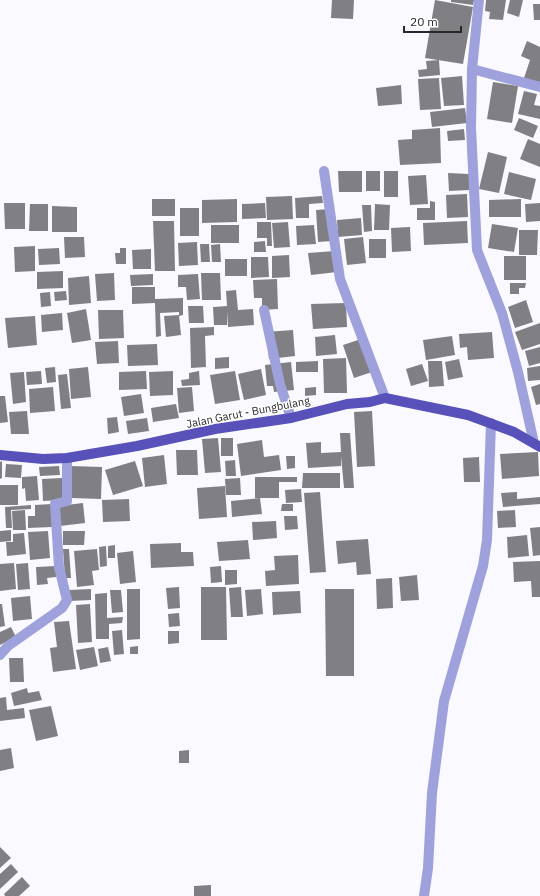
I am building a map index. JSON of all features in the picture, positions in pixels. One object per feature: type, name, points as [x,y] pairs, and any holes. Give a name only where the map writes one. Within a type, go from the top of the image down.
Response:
[{"type":"main road","name":"Jalan Garut - Bungbulang","points":[[0,455],[43,459],[67,458],[137,446],[215,430],[291,418],[347,404],[370,402],[385,398],[468,415],[514,432],[537,445]]},
{"type":"street","points":[[479,0],[472,70],[471,128],[477,250],[502,313],[537,445]]},
{"type":"street","points":[[472,70],[540,87]]},
{"type":"street","points":[[324,171],[340,279],[385,398]]},
{"type":"street","points":[[264,310],[278,377],[291,418]]},
{"type":"street","points":[[424,896],[428,868],[432,792],[444,700],[483,566],[487,540],[491,423]]},
{"type":"street","points":[[0,655],[8,646],[62,608],[66,600],[59,567],[55,504],[67,501],[67,458]]},
{"type":"building","points":[[332,0],[354,0],[353,19],[331,18]]},
{"type":"building","points":[[435,0],[473,7],[463,64],[425,58]]},
{"type":"building","points":[[451,0],[474,0],[473,5],[451,2]]},
{"type":"building","points":[[486,0],[506,0],[503,20],[489,19],[490,12],[485,11]]},
{"type":"building","points":[[510,0],[523,0],[519,17],[507,13]]},
{"type":"building","points":[[533,4],[540,4],[540,20],[534,20]]},
{"type":"building","points":[[527,41],[540,47],[540,84],[524,78],[530,60],[521,56]]},
{"type":"building","points":[[439,60],[440,75],[419,77],[418,70],[427,69],[426,61]]},
{"type":"building","points":[[462,76],[464,105],[444,106],[441,78]]},
{"type":"building","points":[[439,78],[441,109],[420,110],[418,79]]},
{"type":"building","points":[[493,82],[518,86],[512,123],[487,119]]},
{"type":"building","points":[[401,85],[402,104],[378,106],[376,88]]},
{"type":"building","points":[[524,91],[537,94],[534,105],[540,106],[540,119],[518,114]]},
{"type":"building","points":[[465,108],[467,123],[432,127],[430,112]]},
{"type":"building","points":[[519,118],[538,126],[533,138],[514,130]]},
{"type":"building","points":[[440,128],[441,163],[400,165],[398,140],[412,139],[412,130]]},
{"type":"building","points":[[464,129],[465,140],[448,141],[447,131]]},
{"type":"building","points":[[528,139],[540,144],[540,167],[520,159]]},
{"type":"building","points":[[488,152],[507,157],[499,193],[479,189]]},
{"type":"building","points":[[338,171],[362,171],[362,192],[339,192]]},
{"type":"building","points":[[366,171],[380,171],[380,191],[366,191]]},
{"type":"building","points":[[384,171],[398,171],[398,197],[384,197]]},
{"type":"building","points":[[509,172],[536,179],[531,200],[504,194]]},
{"type":"building","points":[[448,173],[469,174],[469,190],[449,191]]},
{"type":"building","points":[[426,175],[428,204],[410,205],[408,176]]},
{"type":"building","points":[[467,194],[468,217],[447,218],[446,195]]},
{"type":"building","points":[[292,196],[293,219],[267,220],[266,197]]},
{"type":"building","points":[[322,196],[323,203],[309,204],[309,218],[296,218],[295,198]]},
{"type":"building","points":[[152,199],[175,199],[175,216],[152,216]]},
{"type":"building","points":[[237,199],[237,222],[202,223],[202,200]]},
{"type":"building","points":[[521,199],[521,217],[489,217],[489,200]]},
{"type":"building","points":[[430,201],[435,202],[435,220],[417,220],[417,208],[430,208]]},
{"type":"building","points":[[4,203],[25,203],[25,229],[5,229]]},
{"type":"building","points":[[265,203],[266,218],[242,219],[242,204]]},
{"type":"building","points":[[540,203],[540,221],[526,222],[525,204]]},
{"type":"building","points":[[30,204],[48,204],[48,231],[29,231]]},
{"type":"building","points":[[375,204],[390,205],[389,230],[374,230]]},
{"type":"building","points":[[362,205],[371,205],[372,231],[364,232]]},
{"type":"building","points":[[52,206],[77,207],[77,232],[52,232]]},
{"type":"building","points":[[180,208],[199,208],[199,236],[180,236]]},
{"type":"building","points":[[329,209],[332,241],[318,242],[316,210]]},
{"type":"building","points":[[361,218],[362,235],[338,237],[337,220]]},
{"type":"building","points":[[153,221],[174,221],[175,271],[155,271]]},
{"type":"building","points":[[467,221],[468,243],[424,245],[423,223]]},
{"type":"building","points":[[257,222],[271,222],[272,246],[267,246],[267,238],[257,238]]},
{"type":"building","points":[[288,222],[290,247],[274,248],[272,223]]},
{"type":"building","points":[[492,224],[518,228],[514,252],[488,248]]},
{"type":"building","points":[[211,225],[239,225],[239,243],[211,243]]},
{"type":"building","points":[[314,225],[316,244],[297,245],[296,226]]},
{"type":"building","points":[[410,227],[411,251],[392,252],[391,228]]},
{"type":"building","points":[[519,230],[538,230],[537,255],[519,255]]},
{"type":"building","points":[[64,237],[84,237],[85,257],[65,258]]},
{"type":"building","points":[[363,237],[366,263],[347,265],[344,239]]},
{"type":"building","points":[[369,239],[386,239],[386,258],[369,258]]},
{"type":"building","points":[[265,241],[266,252],[254,252],[254,242]]},
{"type":"building","points":[[197,242],[198,265],[179,266],[178,243]]},
{"type":"building","points":[[200,244],[209,244],[210,262],[201,262]]},
{"type":"building","points":[[220,244],[221,262],[212,262],[211,245]]},
{"type":"building","points":[[35,246],[35,271],[15,272],[14,247]]},
{"type":"building","points":[[59,248],[60,264],[39,265],[38,249]]},
{"type":"building","points":[[120,248],[126,248],[126,264],[116,264],[115,253],[120,253]]},
{"type":"building","points":[[151,249],[151,269],[133,269],[132,250]]},
{"type":"building","points":[[335,251],[337,272],[311,275],[308,253]]},
{"type":"building","points":[[289,255],[290,277],[272,278],[272,256]]},
{"type":"building","points":[[504,256],[526,256],[526,280],[504,280]]},
{"type":"building","points":[[251,257],[268,257],[269,277],[251,278]]},
{"type":"building","points":[[225,259],[247,259],[247,276],[225,276]]},
{"type":"building","points":[[63,271],[63,288],[37,289],[37,272]]},
{"type":"building","points":[[114,273],[115,300],[97,301],[95,274]]},
{"type":"building","points":[[201,273],[220,273],[221,300],[202,300]]},
{"type":"building","points":[[153,274],[153,285],[131,286],[130,275]]},
{"type":"building","points":[[198,274],[200,299],[187,300],[186,287],[178,287],[178,275]]},
{"type":"building","points":[[89,276],[91,303],[69,305],[68,278]]},
{"type":"building","points":[[277,279],[278,309],[262,310],[262,298],[254,298],[253,280]]},
{"type":"building","points":[[510,283],[526,283],[525,288],[519,288],[519,294],[510,294]]},
{"type":"building","points":[[132,287],[155,287],[155,299],[183,298],[183,315],[179,316],[179,312],[160,313],[161,336],[156,337],[155,303],[132,304]]},
{"type":"building","points":[[236,290],[238,310],[253,309],[254,325],[228,327],[227,311],[227,325],[214,325],[213,307],[227,306],[226,291]]},
{"type":"building","points":[[66,291],[67,300],[55,301],[54,292]]},
{"type":"building","points":[[50,292],[51,306],[41,307],[40,293]]},
{"type":"building","points":[[526,300],[533,322],[515,328],[508,307]]},
{"type":"building","points":[[346,303],[347,327],[313,329],[311,304]]},
{"type":"building","points":[[188,306],[203,306],[204,323],[189,323]]},
{"type":"building","points":[[86,309],[91,340],[72,343],[67,313]]},
{"type":"building","points":[[98,310],[123,310],[124,338],[99,339]]},
{"type":"building","points":[[62,313],[63,330],[42,332],[41,315]]},
{"type":"building","points":[[179,315],[181,335],[166,337],[164,316]]},
{"type":"building","points":[[35,316],[37,345],[8,348],[5,318]]},
{"type":"building","points":[[540,323],[540,344],[522,350],[515,332]]},
{"type":"building","points":[[214,327],[214,335],[205,336],[206,367],[191,368],[190,328]]},
{"type":"building","points":[[293,330],[295,356],[269,359],[266,332]]},
{"type":"building","points":[[492,332],[494,358],[468,360],[467,347],[460,348],[459,334]]},
{"type":"building","points":[[335,335],[337,354],[316,356],[315,337]]},
{"type":"building","points":[[452,336],[455,355],[426,360],[423,340]]},
{"type":"building","points":[[361,339],[372,372],[354,378],[343,345]]},
{"type":"building","points":[[118,341],[119,363],[97,364],[95,342]]},
{"type":"building","points":[[157,344],[158,365],[128,366],[127,345]]},
{"type":"building","points":[[540,347],[540,363],[529,366],[525,351]]},
{"type":"building","points":[[229,357],[229,368],[215,369],[215,358]]},
{"type":"building","points":[[346,358],[347,393],[324,393],[323,359]]},
{"type":"building","points":[[459,359],[463,377],[448,380],[445,362]]},
{"type":"building","points":[[318,361],[318,372],[296,372],[296,362]]},
{"type":"building","points":[[428,361],[442,361],[444,386],[429,387]]},
{"type":"building","points":[[291,362],[294,390],[274,392],[273,386],[267,386],[265,365]]},
{"type":"building","points":[[422,364],[428,381],[411,386],[406,369]]},
{"type":"building","points":[[540,366],[540,380],[528,381],[527,368]]},
{"type":"building","points":[[55,367],[56,382],[47,383],[45,368]]},
{"type":"building","points":[[88,367],[91,397],[71,399],[69,369]]},
{"type":"building","points":[[261,369],[266,395],[244,400],[238,374]]},
{"type":"building","points":[[41,371],[42,384],[27,385],[26,372]]},
{"type":"building","points":[[146,371],[147,389],[119,390],[119,372]]},
{"type":"building","points":[[173,371],[173,395],[150,396],[149,372]]},
{"type":"building","points":[[199,371],[200,385],[182,386],[181,380],[189,379],[189,373]]},
{"type":"building","points":[[235,371],[240,400],[215,404],[210,375]]},
{"type":"building","points":[[24,372],[26,402],[13,404],[10,373]]},
{"type":"building","points":[[67,374],[71,408],[61,409],[58,375]]},
{"type":"building","points":[[540,384],[540,404],[536,405],[531,387]]},
{"type":"building","points":[[53,387],[55,411],[30,413],[29,389]]},
{"type":"building","points":[[192,387],[194,411],[179,413],[177,388]]},
{"type":"building","points":[[316,387],[316,395],[305,396],[305,388]]},
{"type":"building","points":[[141,394],[144,413],[124,416],[121,397]]},
{"type":"building","points":[[0,396],[5,396],[8,422],[0,423]]},
{"type":"building","points":[[176,404],[179,418],[153,422],[151,408]]},
{"type":"building","points":[[27,411],[29,434],[11,434],[9,412]]},
{"type":"building","points":[[372,411],[375,466],[357,467],[354,412]]},
{"type":"building","points":[[117,417],[119,432],[108,434],[107,418]]},
{"type":"building","points":[[147,418],[149,431],[128,434],[126,421]]},
{"type":"building","points":[[340,433],[350,433],[354,488],[344,488],[341,456],[341,466],[308,468],[306,443],[321,442],[321,453],[341,452]]},
{"type":"building","points":[[218,438],[221,472],[205,473],[202,439]]},
{"type":"building","points":[[221,438],[233,438],[233,456],[221,456]]},
{"type":"building","points":[[262,440],[264,457],[279,455],[281,470],[241,476],[237,444]]},
{"type":"building","points":[[176,450],[197,450],[198,475],[177,475]]},
{"type":"building","points":[[538,452],[539,476],[502,479],[500,454]]},
{"type":"building","points":[[164,455],[167,484],[145,487],[142,458]]},
{"type":"building","points":[[286,456],[295,456],[295,468],[287,469]]},
{"type":"building","points":[[479,457],[480,482],[464,482],[463,458]]},
{"type":"building","points":[[235,460],[236,476],[226,476],[225,461]]},
{"type":"building","points":[[2,461],[2,478],[0,479],[0,462]]},
{"type":"building","points":[[135,461],[143,486],[113,495],[105,470]]},
{"type":"building","points":[[6,464],[22,465],[21,478],[5,477]]},
{"type":"building","points":[[59,466],[60,475],[40,476],[39,467]]},
{"type":"building","points":[[71,466],[102,467],[101,499],[71,498]]},
{"type":"building","points":[[303,473],[340,473],[340,488],[302,488]]},
{"type":"building","points":[[37,476],[39,500],[26,501],[25,488],[22,489],[22,477]]},
{"type":"building","points":[[255,477],[297,477],[297,482],[279,482],[279,498],[255,498]]},
{"type":"building","points":[[62,478],[63,500],[43,501],[42,479]]},
{"type":"building","points":[[240,478],[241,495],[226,495],[225,479]]},
{"type":"building","points":[[0,485],[18,485],[18,505],[0,505]]},
{"type":"building","points":[[225,486],[227,517],[199,519],[197,488]]},
{"type":"building","points":[[301,489],[302,502],[286,503],[285,490]]},
{"type":"building","points":[[320,492],[326,572],[310,573],[304,493]]},
{"type":"building","points":[[517,492],[517,499],[540,497],[540,504],[503,507],[501,493]]},
{"type":"building","points":[[260,498],[262,514],[232,517],[231,501]]},
{"type":"building","points":[[129,499],[130,521],[103,522],[102,500]]},
{"type":"building","points":[[83,503],[85,523],[60,526],[58,506]]},
{"type":"building","points":[[51,504],[52,527],[28,528],[28,516],[35,516],[35,505]]},
{"type":"building","points":[[282,504],[293,504],[293,511],[281,511]]},
{"type":"building","points":[[31,505],[31,509],[11,510],[12,528],[6,528],[5,507]]},
{"type":"building","points":[[25,510],[26,530],[13,530],[12,511]]},
{"type":"building","points":[[515,510],[516,527],[498,528],[497,511]]},
{"type":"building","points":[[284,516],[297,516],[298,529],[285,530]]},
{"type":"building","points":[[276,521],[277,538],[253,540],[252,522]]},
{"type":"building","points":[[540,527],[540,555],[533,556],[530,528]]},
{"type":"building","points":[[11,530],[11,541],[0,542],[0,531]]},
{"type":"building","points":[[48,531],[50,558],[30,560],[28,532]]},
{"type":"building","points":[[63,531],[85,531],[84,545],[63,545]]},
{"type":"building","points":[[24,533],[26,554],[7,556],[6,542],[13,542],[13,534]]},
{"type":"building","points":[[527,535],[529,556],[508,558],[507,537]]},
{"type":"building","points":[[368,539],[371,574],[357,575],[356,562],[338,564],[336,541]]},
{"type":"building","points":[[248,540],[250,559],[219,561],[217,542]]},
{"type":"building","points":[[181,543],[181,552],[193,552],[194,566],[151,568],[150,544]]},
{"type":"building","points":[[115,545],[115,558],[108,558],[108,546]]},
{"type":"building","points":[[106,546],[107,566],[100,567],[99,547]]},
{"type":"building","points":[[63,549],[69,549],[71,578],[65,578]]},
{"type":"building","points":[[97,549],[99,570],[92,571],[94,585],[77,587],[74,551]]},
{"type":"building","points":[[133,551],[136,582],[120,584],[117,553]]},
{"type":"building","points":[[298,555],[299,584],[266,586],[265,571],[275,570],[274,556]]},
{"type":"building","points":[[540,561],[540,597],[532,597],[531,581],[514,582],[513,562]]},
{"type":"building","points":[[14,563],[16,589],[0,591],[0,564]]},
{"type":"building","points":[[28,563],[30,589],[18,590],[16,564]]},
{"type":"building","points":[[56,566],[56,577],[47,578],[48,584],[37,585],[36,567]]},
{"type":"building","points":[[221,566],[222,582],[211,583],[210,567]]},
{"type":"building","points":[[225,570],[237,570],[237,584],[225,585]]},
{"type":"building","points":[[417,575],[419,600],[401,601],[399,577]]},
{"type":"building","points":[[392,578],[393,608],[377,609],[376,579]]},
{"type":"building","points":[[179,587],[180,608],[168,609],[166,588]]},
{"type":"building","points":[[201,587],[226,587],[227,640],[201,640]]},
{"type":"building","points":[[241,587],[243,617],[231,617],[229,588]]},
{"type":"building","points":[[91,589],[91,600],[69,601],[69,590]]},
{"type":"building","points":[[127,589],[140,589],[140,639],[127,640]]},
{"type":"building","points":[[261,589],[263,614],[247,616],[245,590]]},
{"type":"building","points":[[325,589],[354,589],[354,676],[326,676]]},
{"type":"building","points":[[110,590],[121,590],[123,612],[112,613]]},
{"type":"building","points":[[300,591],[301,613],[273,615],[272,592]]},
{"type":"building","points":[[107,593],[107,618],[123,617],[122,623],[109,624],[109,639],[96,639],[95,594]]},
{"type":"building","points":[[30,596],[32,619],[13,621],[11,598]]},
{"type":"building","points":[[0,604],[2,604],[5,626],[0,627]]},
{"type":"building","points":[[90,604],[92,642],[78,643],[76,605]]},
{"type":"building","points":[[179,613],[180,626],[169,627],[168,614]]},
{"type":"building","points":[[69,621],[76,669],[53,672],[50,648],[57,647],[54,622]]},
{"type":"building","points":[[11,627],[16,637],[0,645],[0,632]]},
{"type":"building","points":[[122,630],[124,654],[114,655],[112,631]]},
{"type":"building","points":[[168,631],[179,631],[179,643],[168,644]]},
{"type":"building","points":[[138,646],[138,654],[130,654],[130,647]]},
{"type":"building","points":[[94,647],[98,666],[80,670],[76,650]]},
{"type":"building","points":[[108,647],[111,661],[100,663],[98,649]]},
{"type":"building","points":[[9,658],[23,658],[24,682],[10,682]]},
{"type":"building","points":[[27,688],[28,693],[39,691],[42,700],[14,706],[11,693]]},
{"type":"building","points":[[6,697],[7,710],[24,708],[25,718],[0,721],[0,698]]},
{"type":"building","points":[[51,706],[58,736],[36,741],[29,710]]},
{"type":"building","points":[[11,748],[14,768],[0,771],[0,750]]},
{"type":"building","points":[[189,750],[189,763],[179,763],[179,751]]},
{"type":"building","points":[[0,847],[11,858],[0,868]]},
{"type":"building","points":[[11,864],[18,872],[0,889],[0,874]]},
{"type":"building","points":[[22,877],[30,886],[19,896],[5,896],[4,894]]},
{"type":"building","points":[[211,885],[211,896],[194,896],[194,886]]}]
